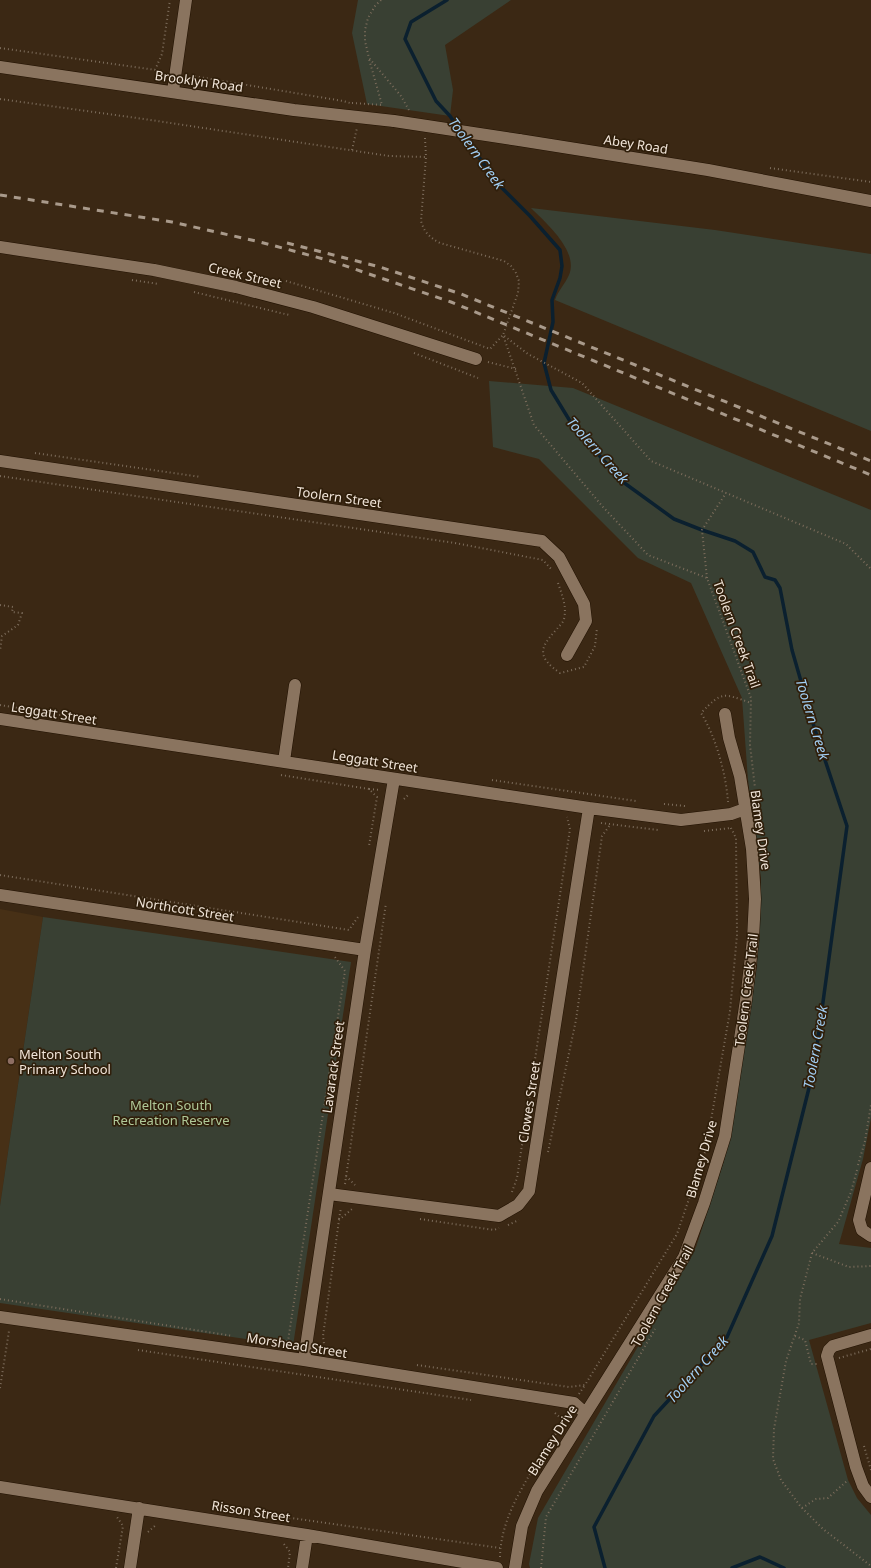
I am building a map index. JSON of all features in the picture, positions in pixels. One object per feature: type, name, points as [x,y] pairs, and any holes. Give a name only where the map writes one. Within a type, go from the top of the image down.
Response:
[{"type":"street","points":[[173,91],[186,0]]},
{"type":"street","name":"Brooklyn Road","points":[[0,67],[173,91],[294,110],[394,121]]},
{"type":"street","name":"Abey Road","points":[[394,121],[708,170],[871,201]]},
{"type":"street","name":"Creek Street","points":[[0,246],[154,270],[236,287],[313,307],[476,359]]},
{"type":"street","name":"Toolern Street","points":[[0,461],[542,541],[559,557],[584,604],[586,621],[567,655]]},
{"type":"street","points":[[284,761],[295,685]]},
{"type":"street","name":"Blamey Drive","points":[[515,1568],[522,1526],[537,1491],[684,1257],[704,1203],[725,1136],[746,1000],[753,940],[755,900],[752,850],[740,776],[729,738],[725,714]]},
{"type":"street","name":"Leggatt Street","points":[[0,719],[589,808],[681,820],[730,808],[745,810]]},
{"type":"street","name":"Lavarack Street","points":[[305,1354],[365,950],[394,779]]},
{"type":"street","name":"Clowes Street","points":[[329,1194],[499,1216],[518,1205],[529,1191],[589,808]]},
{"type":"street","name":"Northcott Street","points":[[0,895],[365,950]]},
{"type":"street","points":[[871,1168],[859,1220],[862,1230],[871,1236]]},
{"type":"street","name":"Morshead Street","points":[[2,1322],[305,1354],[574,1403],[585,1413]]},
{"type":"street","points":[[871,1335],[833,1346],[828,1350],[827,1356],[859,1475],[863,1486],[871,1497]]},
{"type":"street","name":"Risson Street","points":[[0,1487],[307,1534],[497,1568]]},
{"type":"street","points":[[130,1568],[139,1508]]},
{"type":"street","points":[[302,1568],[307,1534]]},
{"type":"path","points":[[155,70],[162,54],[170,0]]},
{"type":"path","points":[[350,103],[382,105],[365,41],[365,30],[368,18],[375,6],[381,0]]},
{"type":"path","points":[[369,58],[401,96],[413,116]]},
{"type":"path","points":[[0,100],[152,120],[389,156],[426,157]]},
{"type":"path","points":[[352,150],[355,131],[365,117]]},
{"type":"path","points":[[286,281],[394,313],[490,349],[504,335],[518,293],[519,281],[511,266],[504,261],[440,243],[432,239],[424,230],[421,221],[426,157],[424,135]]},
{"type":"path","points":[[125,279],[164,285]]},
{"type":"path","points":[[187,290],[292,315]]},
{"type":"path","points":[[504,335],[528,354],[582,383],[652,461],[846,544],[871,569]]},
{"type":"path","name":"Toolern Creek Trail","points":[[504,335],[534,425],[603,507],[648,555],[707,578],[751,698],[750,746],[756,792]]},
{"type":"path","points":[[410,352],[478,378]]},
{"type":"path","points":[[476,359],[516,369]]},
{"type":"path","points":[[31,452],[207,478]]},
{"type":"path","points":[[0,476],[455,543],[543,560],[555,575]]},
{"type":"path","points":[[707,578],[702,530],[726,493]]},
{"type":"path","points":[[557,581],[566,606],[564,621],[544,644],[543,656],[550,666],[560,673],[584,667],[595,646],[597,622]]},
{"type":"path","points":[[0,605],[13,607],[12,612],[22,613],[18,625],[2,636],[0,651]]},
{"type":"path","points":[[0,705],[70,716]]},
{"type":"path","points":[[277,774],[369,789],[377,797],[369,849]]},
{"type":"path","points":[[491,780],[641,802]]},
{"type":"path","points":[[402,801],[409,794]]},
{"type":"path","points":[[657,804],[692,807]]},
{"type":"path","points":[[412,1364],[569,1387],[585,1385],[677,1234],[706,1148],[730,1011],[737,935],[738,892],[736,838],[730,828],[730,808]]},
{"type":"path","points":[[510,1194],[514,1189],[517,1178],[570,829],[567,817]]},
{"type":"path","points":[[547,1159],[576,1020],[602,836],[610,824]]},
{"type":"path","points":[[0,875],[350,930],[358,916]]},
{"type":"path","points":[[305,1354],[325,1351],[323,1336],[386,903]]},
{"type":"path","points":[[285,1345],[278,1344],[288,1341],[345,971],[334,956]]},
{"type":"path","points":[[871,1105],[865,1141],[851,1192],[838,1222],[812,1253],[800,1299],[799,1323],[786,1361],[774,1429],[773,1459],[781,1480],[802,1508],[823,1529],[871,1566]]},
{"type":"path","points":[[346,1176],[355,1185]]},
{"type":"path","points":[[339,1220],[351,1209],[358,1210]]},
{"type":"path","points":[[419,1219],[494,1230],[510,1225],[521,1219]]},
{"type":"path","points":[[812,1253],[849,1267],[871,1266]]},
{"type":"path","points":[[0,1299],[239,1338]]},
{"type":"path","points":[[0,1388],[9,1330],[2,1322]]},
{"type":"path","name":"Toolern Creek Trail","points":[[541,1568],[546,1517],[656,1326]]},
{"type":"path","points":[[133,1349],[477,1401]]},
{"type":"path","points":[[548,1412],[556,1413],[564,1421]]},
{"type":"path","points":[[802,1508],[816,1499],[828,1498],[851,1477],[859,1475]]},
{"type":"path","points":[[216,1507],[500,1548]]},
{"type":"path","points":[[116,1568],[123,1526],[117,1517]]},
{"type":"path","points":[[284,1543],[290,1552],[288,1568]]},
{"type":"shaded area","name":"Melton South Primary School","points":[[0,909],[43,917],[0,1206]]},
{"type":"green space","points":[[358,0],[511,0],[445,45],[453,90],[450,116],[367,104],[352,33]]},
{"type":"green space","points":[[531,208],[715,230],[871,254],[871,431],[555,300],[569,275],[571,266],[569,257],[559,238]]},
{"type":"green space","points":[[489,381],[573,388],[871,510],[871,1118],[863,1159],[839,1244],[871,1248],[871,1323],[809,1340],[848,1480],[857,1498],[871,1515],[871,1568],[530,1568],[529,1564],[538,1518],[696,1247],[724,1161],[735,1100],[757,967],[761,878],[748,780],[742,698],[691,583],[638,558],[539,459],[493,447]]},
{"type":"green space","name":"Melton South Recreation Reserve","points":[[43,917],[351,962],[293,1346],[0,1303],[0,1206]]},
{"type":"waterway","name":"Toolern Creek","points":[[447,0],[411,22],[405,39],[436,101],[450,116],[458,128]]},
{"type":"waterway","name":"Toolern Creek","points":[[463,134],[497,183],[530,216],[560,250],[562,266],[560,278],[552,300],[553,322],[544,363],[551,390],[573,426],[623,482],[674,519],[735,541],[753,552],[765,577],[775,580],[780,588],[792,650],[815,730],[847,826],[814,1068],[772,1236],[727,1337],[654,1416],[594,1527],[605,1568]]},
{"type":"waterway","name":"Toolern Creek","points":[[732,1568],[760,1557],[784,1568]]},
{"type":"railway","points":[[0,195],[172,222],[260,242],[331,261],[451,302],[871,475]]},
{"type":"railway","points":[[287,243],[380,267],[461,294],[871,461]]},
{"type":"place","name":"Melton South Primary School","points":[[11,1061]]}]
